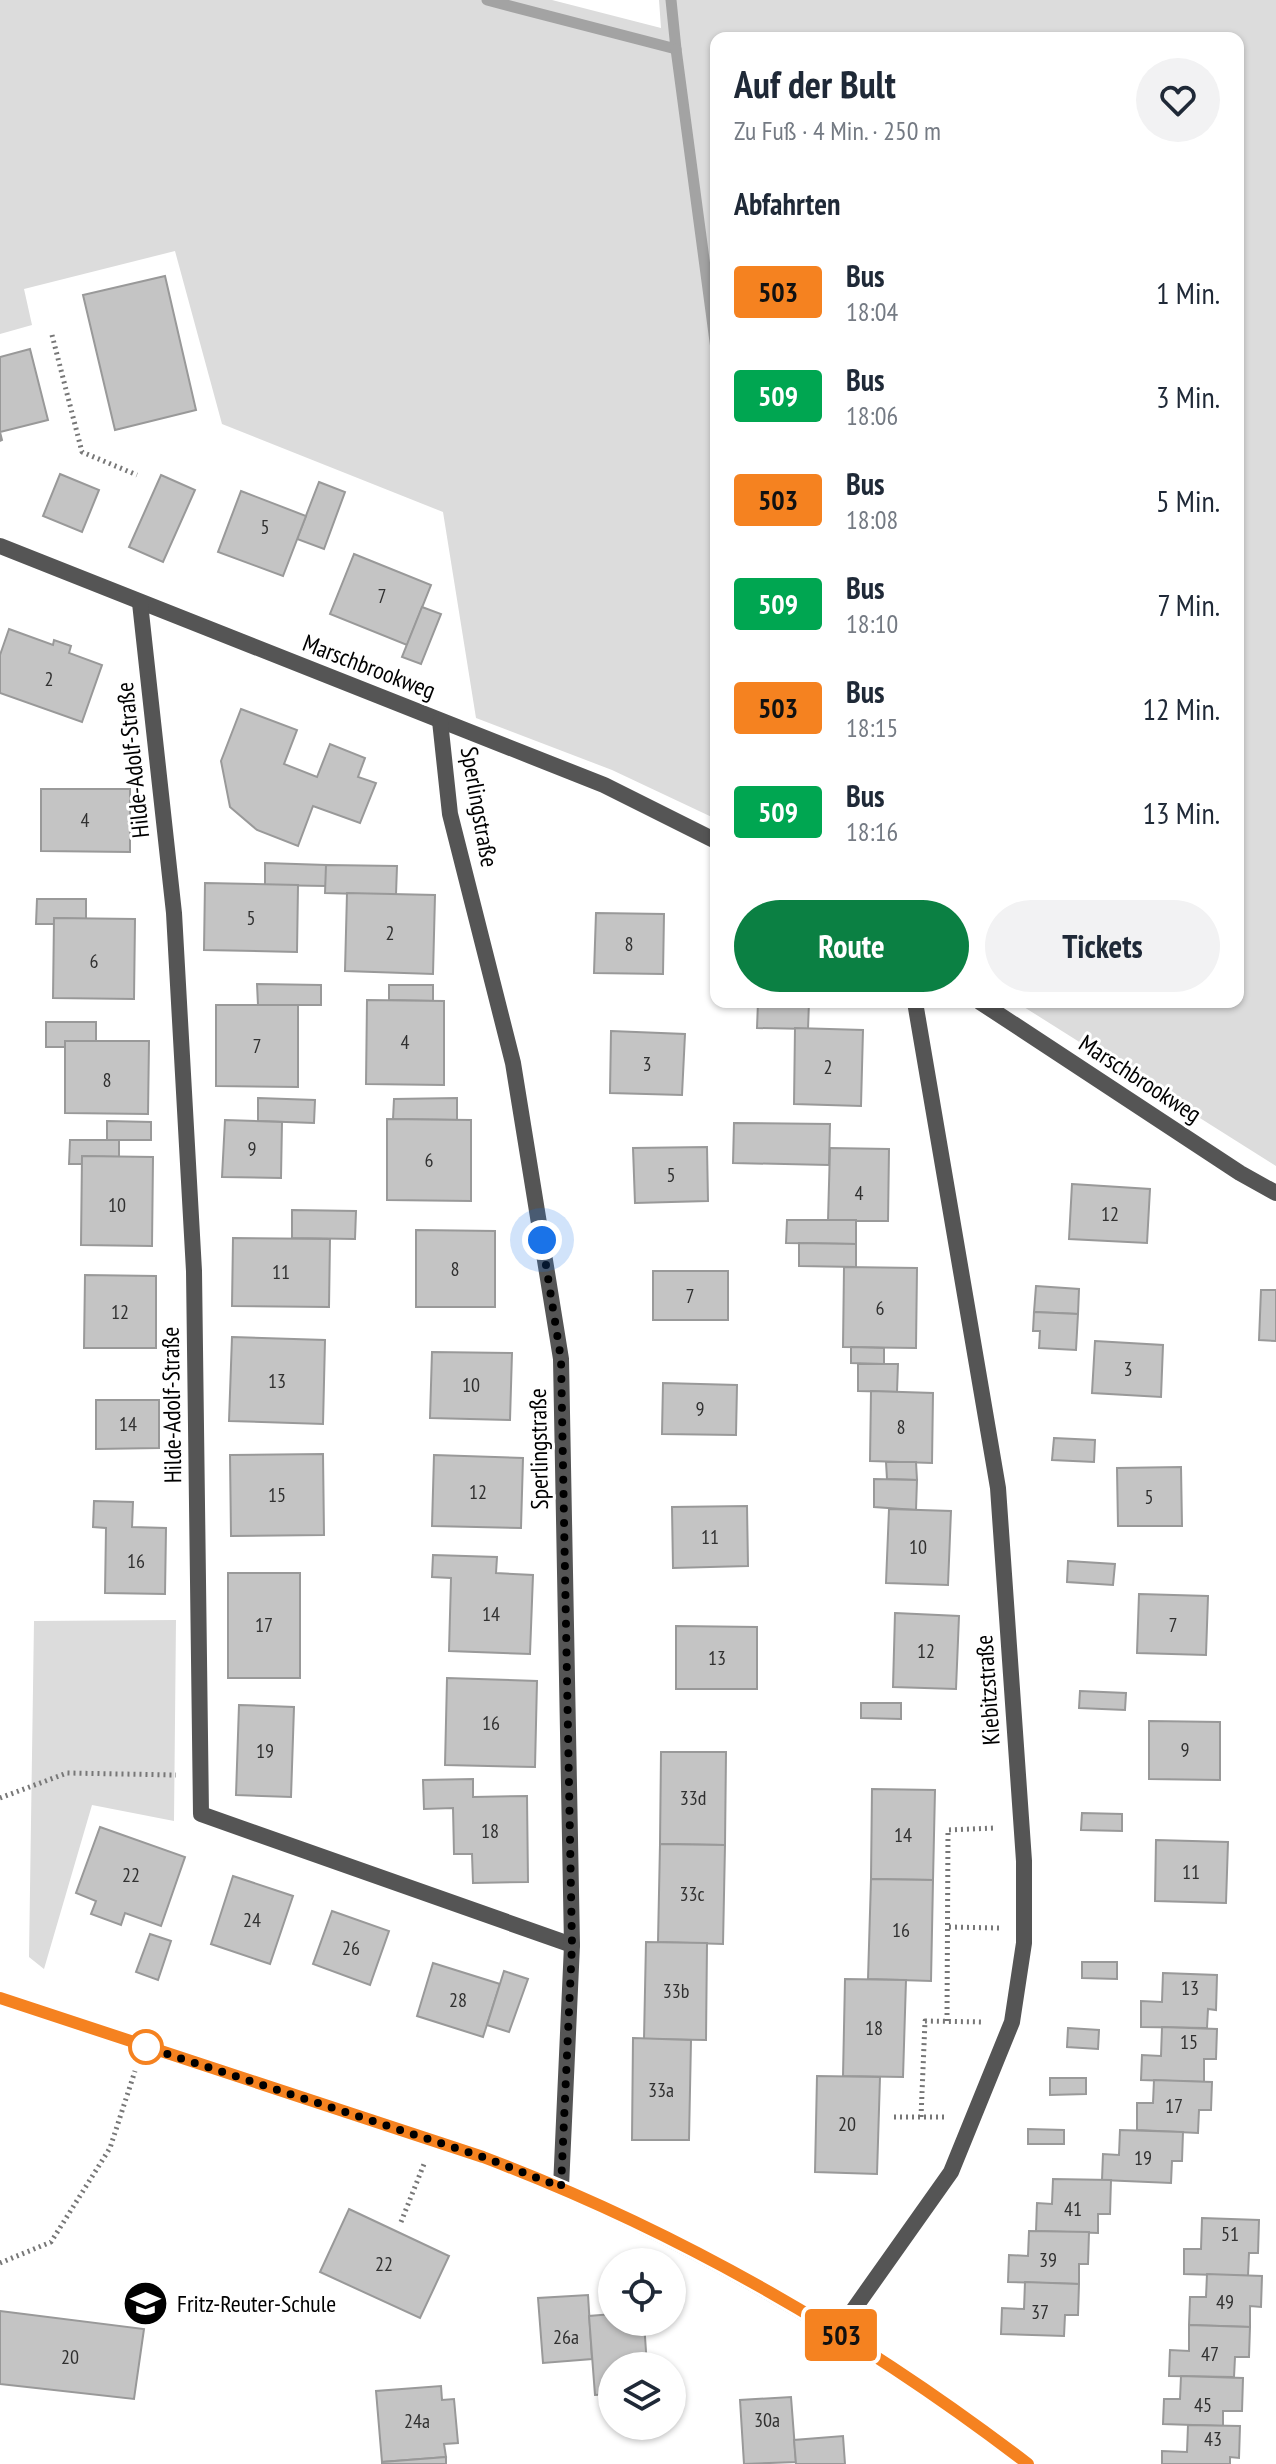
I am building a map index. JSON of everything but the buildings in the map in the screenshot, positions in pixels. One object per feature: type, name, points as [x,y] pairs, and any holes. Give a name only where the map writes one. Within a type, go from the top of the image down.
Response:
[{"type":"street","name":"Marschbrookweg","points":[[0,546],[604,785],[710,838]]},
{"type":"street","name":"Hilde-Adolf-Straße","points":[[140,603],[174,913],[193,1256],[201,1814],[572,1945]]},
{"type":"street","name":"Sperlingstraße","points":[[440,721],[450,814],[513,1063],[561,1359],[572,1945],[561,2187]]},
{"type":"street","name":"Kiebitzstraße","points":[[837,2333],[951,2172],[1012,2022],[1024,1929],[1022,1828],[998,1488],[916,1008]]},
{"type":"street","name":"Marschbrookweg","points":[[989,1008],[1240,1173],[1276,1193]]},
{"type":"street","points":[[0,1998],[433,2141],[561,2187],[681,2244],[837,2333],[949,2404],[1028,2464]]},
{"type":"path","points":[[52,335],[82,452],[137,475]]},
{"type":"path","points":[[0,1798],[67,1773],[201,1775]]},
{"type":"path","points":[[947,2021],[948,1830],[1022,1828]]},
{"type":"path","points":[[949,1927],[1024,1929]]},
{"type":"path","points":[[921,2117],[925,2021],[1012,2022]]},
{"type":"path","points":[[0,2263],[51,2242],[110,2148],[143,2046]]},
{"type":"path","points":[[894,2117],[973,2118]]},
{"type":"path","points":[[401,2222],[433,2141]]},
{"type":"shaded area","points":[[0,0],[552,0],[661,28],[659,0],[1276,0],[1276,1166],[1026,1008],[1244,1008],[1244,32],[710,32],[710,816],[612,770],[476,718],[443,512],[222,424],[175,251],[24,289],[32,325],[0,334]]},
{"type":"shaded area","points":[[176,1620],[174,1821],[92,1805],[44,1969],[29,1957],[34,1621]]},
{"type":"waterway","points":[[487,0],[676,49],[671,0]]},
{"type":"waterway","points":[[676,49],[710,304]]},
{"type":"bus line","name":"503","points":[[0,1998],[483,2157],[561,2187],[681,2244],[837,2333],[949,2404],[1028,2464]]},
{"type":"place","name":"Fritz-Reuter-Schule","points":[[146,2304]]},
{"type":"route","points":[[146,2047],[143,2046],[483,2157],[561,2187],[572,1945],[561,1359],[542,1240]]}]
